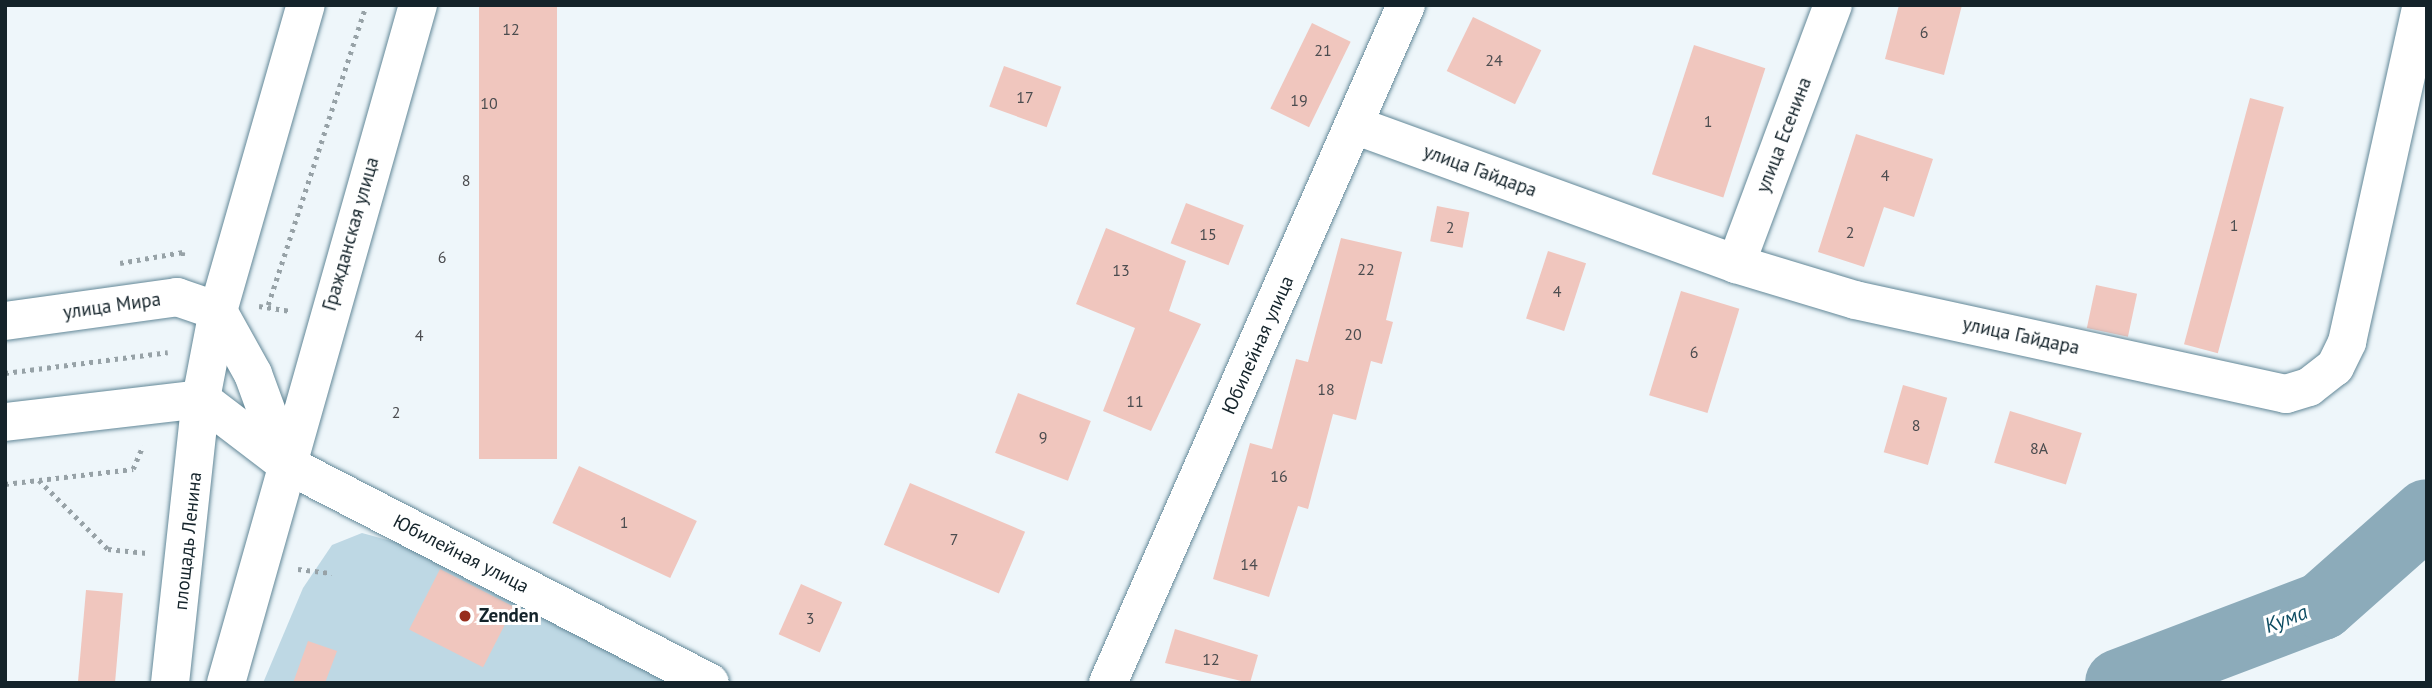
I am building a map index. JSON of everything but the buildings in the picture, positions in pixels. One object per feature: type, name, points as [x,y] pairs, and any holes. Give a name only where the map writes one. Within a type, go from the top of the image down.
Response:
[{"type":"street","points":[[5,422],[201,400],[218,311],[306,5]]},
{"type":"street","name":"Гражданская улица","points":[[286,464],[418,5]]},
{"type":"street","name":"Юбилейная улица","points":[[1108,683],[1406,5]]},
{"type":"street","name":"улица Есенина","points":[[1736,264],[1833,5]]},
{"type":"street","name":"улица Гайдара","points":[[1354,125],[1736,264],[1855,300],[2286,394],[2309,387],[2335,367],[2347,342],[2422,5]]},
{"type":"street","name":"улица Мира","points":[[5,321],[177,297],[218,311]]},
{"type":"street","points":[[218,311],[253,374],[286,464],[226,683]]},
{"type":"street","name":"Юбилейная улица","points":[[201,400],[286,464],[710,683]]},
{"type":"street","name":"площадь Ленина","points":[[170,683],[201,400]]},
{"type":"path","points":[[268,304],[366,5]]},
{"type":"path","points":[[218,311],[268,304],[326,321]]},
{"type":"path","points":[[5,373],[168,352]]},
{"type":"path","points":[[5,484],[133,469],[159,404]]},
{"type":"shaded area","points":[[362,533],[420,549],[686,683],[263,683],[303,588],[332,545]]},
{"type":"waterway","name":"Кума","points":[[2119,683],[2322,606],[2427,513]]},
{"type":"place","name":"Zenden","points":[[465,616]]}]
